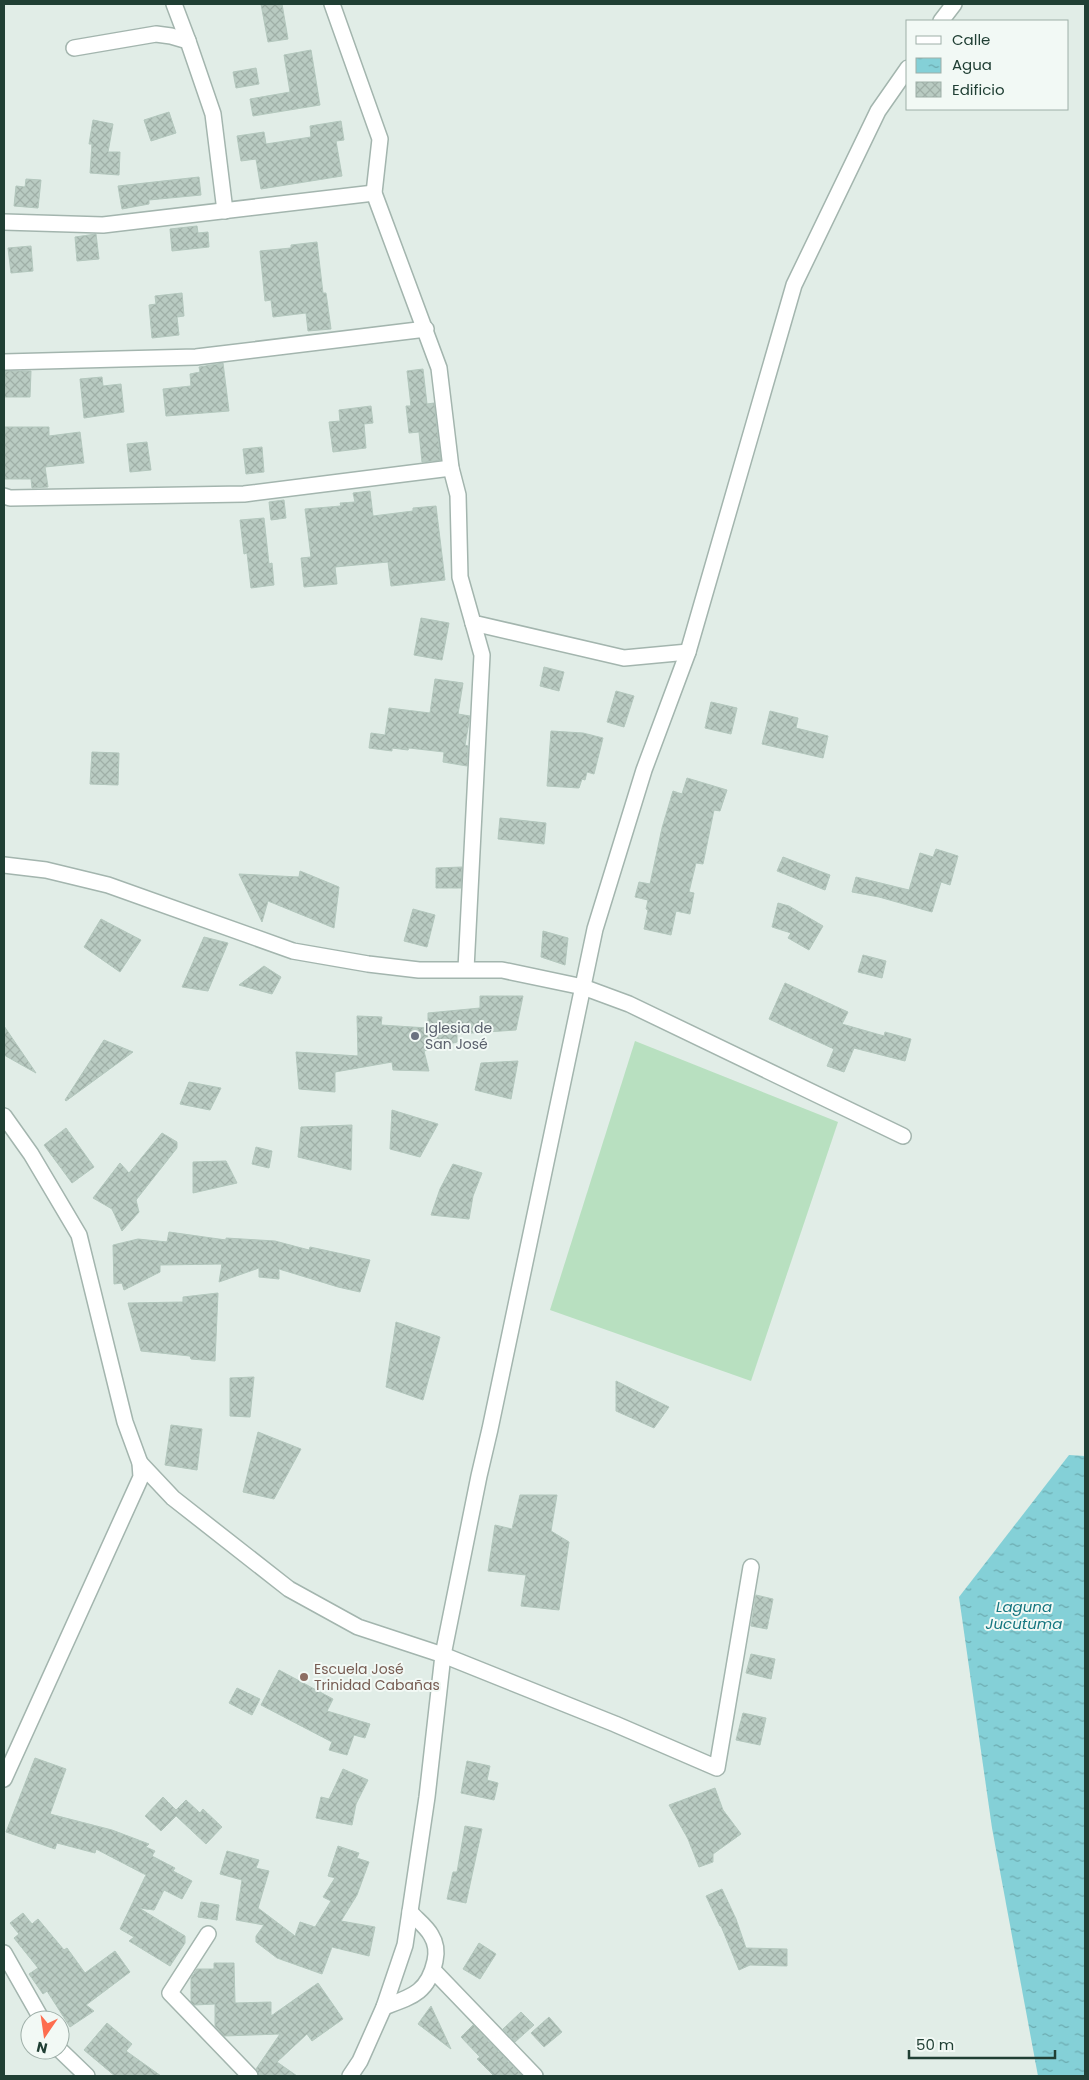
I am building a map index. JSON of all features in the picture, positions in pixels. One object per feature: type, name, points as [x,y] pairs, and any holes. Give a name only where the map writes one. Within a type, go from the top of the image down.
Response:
[{"type":"street","points":[[174,4],[213,114],[226,211]]},
{"type":"street","points":[[332,4],[380,139],[374,193],[439,368],[451,468],[458,495],[460,577],[482,655],[466,969]]},
{"type":"street","points":[[942,20],[954,4]]},
{"type":"street","points":[[74,48],[156,34],[188,41]]},
{"type":"street","points":[[350,2076],[360,2061],[384,2007],[405,1945],[427,1797],[443,1655],[595,929],[641,779],[688,652],[794,285],[878,111],[906,71]]},
{"type":"street","points":[[4,222],[103,226],[374,193]]},
{"type":"street","points":[[4,362],[196,357],[426,329]]},
{"type":"street","points":[[4,496],[10,498],[244,494],[451,468]]},
{"type":"street","points":[[473,623],[624,658],[688,652]]},
{"type":"street","points":[[4,865],[46,870],[108,885],[293,951],[368,964],[419,970],[502,970],[582,987],[629,1004],[903,1136]]},
{"type":"street","points":[[4,1116],[32,1154],[79,1235],[125,1422],[140,1463],[140,1477],[4,1779]]},
{"type":"street","points":[[140,1463],[173,1498],[289,1589],[358,1627],[443,1655],[615,1724],[717,1768],[751,1567]]},
{"type":"street","points":[[384,2007],[408,1998],[427,1984],[433,1970],[437,1950],[431,1934],[410,1912]]},
{"type":"street","points":[[208,1934],[170,1993],[250,2076]]},
{"type":"street","points":[[4,1953],[36,2010]]},
{"type":"street","points":[[433,1970],[535,2076]]},
{"type":"street","points":[[70,2060],[87,2076]]},
{"type":"green space","points":[[635,1041],[838,1122],[751,1381],[550,1310]]},
{"type":"water","name":"Laguna Jucutuma","points":[[1069,1455],[1085,1456],[1085,2076],[1038,2076],[992,1828],[959,1597]]},
{"type":"building","points":[[261,4],[282,4],[288,39],[268,42]]},
{"type":"building","points":[[311,50],[320,105],[253,116],[250,99],[290,92],[284,55]]},
{"type":"building","points":[[256,68],[259,84],[236,88],[233,72]]},
{"type":"building","points":[[169,112],[176,133],[151,141],[144,120]]},
{"type":"building","points":[[93,120],[113,124],[108,152],[120,152],[119,175],[90,173],[92,144],[89,144]]},
{"type":"building","points":[[341,121],[344,140],[336,141],[342,176],[261,189],[256,159],[241,161],[237,136],[264,132],[266,144],[311,137],[310,126]]},
{"type":"building","points":[[199,177],[201,195],[149,200],[149,204],[122,209],[118,186]]},
{"type":"building","points":[[26,179],[41,180],[38,208],[14,206],[16,186],[25,187]]},
{"type":"building","points":[[197,226],[198,233],[208,232],[209,247],[172,251],[170,229]]},
{"type":"building","points":[[96,234],[99,259],[77,261],[75,237]]},
{"type":"building","points":[[317,242],[323,293],[326,293],[331,329],[308,331],[306,313],[273,317],[271,300],[265,301],[260,251],[291,248],[291,245]]},
{"type":"building","points":[[31,246],[33,271],[11,273],[8,248]]},
{"type":"building","points":[[182,293],[184,316],[177,317],[179,335],[152,338],[149,305],[156,304],[155,296]]},
{"type":"building","points":[[223,363],[229,411],[166,416],[163,389],[191,386],[190,374],[200,372],[199,367]]},
{"type":"building","points":[[423,369],[427,404],[434,403],[441,460],[422,462],[419,432],[409,433],[406,406],[411,406],[407,371]]},
{"type":"building","points":[[5,371],[31,371],[30,397],[4,397]]},
{"type":"building","points":[[102,377],[103,386],[121,384],[124,412],[84,418],[80,379]]},
{"type":"building","points":[[371,406],[373,423],[364,424],[366,448],[333,452],[329,422],[340,421],[339,410]]},
{"type":"building","points":[[4,427],[49,427],[49,436],[80,432],[84,463],[45,467],[48,487],[32,488],[31,479],[4,479]]},
{"type":"building","points":[[147,442],[151,470],[130,472],[127,444]]},
{"type":"building","points":[[262,447],[264,472],[246,474],[243,449]]},
{"type":"building","points":[[370,491],[373,516],[413,511],[413,508],[436,506],[445,580],[391,586],[388,562],[335,567],[337,584],[304,587],[301,558],[311,557],[305,509],[341,506],[340,503],[355,502],[353,493]]},
{"type":"building","points":[[284,500],[286,518],[271,520],[269,502]]},
{"type":"building","points":[[264,518],[269,564],[272,563],[274,585],[251,588],[247,553],[244,554],[240,520]]},
{"type":"building","points":[[421,618],[449,623],[442,660],[414,655]]},
{"type":"building","points":[[544,667],[564,672],[559,691],[540,686]]},
{"type":"building","points":[[435,679],[463,683],[458,714],[470,716],[465,745],[468,746],[467,766],[443,762],[444,752],[409,748],[408,750],[392,748],[392,751],[369,748],[371,733],[385,735],[389,708],[430,713]]},
{"type":"building","points":[[616,691],[634,696],[624,727],[607,722]]},
{"type":"building","points":[[711,702],[737,708],[731,734],[705,728]]},
{"type":"building","points":[[770,711],[798,718],[796,728],[828,736],[823,758],[762,744]]},
{"type":"building","points":[[551,731],[583,733],[603,738],[594,774],[587,772],[585,780],[582,779],[579,788],[547,786]]},
{"type":"building","points":[[92,752],[119,753],[118,785],[90,784]]},
{"type":"building","points":[[687,778],[727,790],[720,811],[714,810],[703,864],[696,863],[689,892],[694,893],[690,914],[676,911],[671,935],[644,929],[648,900],[635,897],[639,882],[650,884],[662,828],[673,791],[682,794]]},
{"type":"building","points":[[500,818],[546,823],[544,844],[498,839]]},
{"type":"building","points":[[936,849],[958,856],[950,885],[941,882],[932,912],[879,897],[852,892],[856,877],[909,890],[920,853],[933,857]]},
{"type":"building","points":[[783,857],[830,875],[825,890],[777,871]]},
{"type":"building","points":[[462,867],[461,888],[436,888],[436,868]]},
{"type":"building","points":[[300,871],[339,887],[334,928],[268,901],[262,922],[239,874],[299,877]]},
{"type":"building","points":[[778,903],[789,906],[823,926],[809,950],[788,938],[791,933],[772,927]]},
{"type":"building","points":[[413,909],[435,915],[427,947],[404,941]]},
{"type":"building","points":[[101,919],[141,940],[120,972],[84,947]]},
{"type":"building","points":[[543,931],[568,938],[565,965],[541,957]]},
{"type":"building","points":[[204,937],[228,943],[208,991],[182,987]]},
{"type":"building","points":[[863,955],[886,961],[882,978],[858,972]]},
{"type":"building","points":[[264,966],[281,977],[272,994],[239,985]]},
{"type":"building","points":[[785,983],[848,1012],[842,1024],[884,1036],[885,1032],[911,1039],[905,1061],[854,1048],[844,1072],[827,1066],[834,1049],[769,1019]]},
{"type":"building","points":[[480,996],[523,996],[516,1030],[457,1034],[457,1042],[424,1051],[429,1071],[393,1070],[392,1062],[335,1072],[335,1092],[299,1089],[296,1052],[358,1056],[357,1016],[382,1017],[381,1025],[428,1028],[428,1013],[480,1008]]},
{"type":"building","points":[[4,1026],[36,1073],[4,1055]]},
{"type":"building","points":[[104,1040],[133,1052],[66,1101],[65,1100]]},
{"type":"building","points":[[518,1061],[511,1099],[475,1090],[481,1063]]},
{"type":"building","points":[[189,1082],[221,1088],[210,1110],[180,1104]]},
{"type":"building","points":[[392,1110],[438,1124],[420,1157],[390,1149]]},
{"type":"building","points":[[352,1125],[351,1170],[298,1157],[301,1127]]},
{"type":"building","points":[[66,1128],[94,1167],[72,1183],[44,1145]]},
{"type":"building","points":[[162,1133],[177,1142],[177,1148],[136,1200],[139,1212],[122,1231],[112,1209],[93,1198],[120,1163],[129,1173]]},
{"type":"building","points":[[256,1147],[272,1151],[269,1168],[252,1164]]},
{"type":"building","points":[[226,1161],[237,1183],[193,1193],[193,1162]]},
{"type":"building","points":[[453,1164],[482,1173],[473,1196],[469,1219],[431,1215],[440,1189]]},
{"type":"building","points":[[169,1232],[226,1240],[226,1238],[275,1241],[309,1250],[310,1247],[370,1260],[360,1292],[279,1269],[279,1279],[259,1277],[259,1268],[219,1282],[222,1264],[160,1265],[160,1272],[124,1290],[122,1283],[114,1284],[113,1245],[138,1239],[167,1242]]},
{"type":"building","points":[[218,1293],[215,1361],[191,1359],[190,1356],[141,1351],[128,1303],[183,1302],[183,1297]]},
{"type":"building","points":[[396,1322],[440,1337],[423,1400],[386,1387]]},
{"type":"building","points":[[254,1377],[250,1417],[230,1416],[230,1378]]},
{"type":"building","points":[[616,1381],[669,1407],[654,1428],[616,1411]]},
{"type":"building","points":[[171,1425],[202,1429],[197,1470],[165,1465]]},
{"type":"building","points":[[258,1432],[301,1449],[274,1499],[243,1492]]},
{"type":"building","points":[[520,1495],[557,1495],[551,1531],[569,1542],[559,1610],[521,1606],[526,1575],[488,1571],[495,1525],[512,1529]]},
{"type":"building","points":[[756,1595],[773,1599],[767,1629],[751,1626]]},
{"type":"building","points":[[751,1654],[775,1659],[771,1679],[746,1673]]},
{"type":"building","points":[[279,1670],[333,1699],[327,1711],[370,1724],[365,1738],[354,1735],[347,1755],[329,1750],[332,1742],[261,1705]]},
{"type":"building","points":[[237,1688],[260,1699],[252,1715],[229,1703]]},
{"type":"building","points":[[743,1713],[766,1718],[760,1745],[736,1740]]},
{"type":"building","points":[[35,1758],[66,1769],[50,1814],[112,1830],[149,1844],[146,1847],[155,1851],[152,1856],[175,1868],[173,1871],[192,1881],[182,1899],[164,1890],[154,1910],[139,1908],[185,1936],[185,1943],[170,1966],[129,1941],[134,1937],[120,1929],[146,1875],[96,1849],[95,1853],[57,1843],[55,1849],[6,1832]]},
{"type":"building","points":[[467,1761],[490,1766],[487,1780],[498,1783],[494,1800],[461,1793]]},
{"type":"building","points":[[343,1769],[368,1780],[356,1804],[352,1825],[316,1818],[321,1797],[329,1799]]},
{"type":"building","points":[[715,1788],[723,1810],[741,1834],[713,1854],[713,1862],[699,1867],[688,1839],[669,1805]]},
{"type":"building","points":[[163,1797],[176,1810],[186,1800],[200,1813],[203,1809],[222,1827],[206,1844],[176,1816],[161,1831],[145,1816]]},
{"type":"building","points":[[465,1826],[482,1829],[466,1903],[447,1899],[453,1872],[457,1872]]},
{"type":"building","points":[[338,1846],[359,1853],[357,1858],[369,1862],[357,1895],[341,1921],[375,1927],[369,1956],[332,1947],[322,1974],[277,1958],[256,1942],[256,1936],[264,1925],[236,1920],[242,1880],[220,1874],[227,1851],[259,1860],[256,1868],[269,1871],[258,1908],[295,1936],[300,1922],[315,1927],[331,1901],[323,1897],[335,1878],[328,1876]]},
{"type":"building","points":[[722,1889],[736,1919],[746,1948],[787,1949],[787,1966],[750,1965],[739,1970],[706,1896]]},
{"type":"building","points":[[201,1902],[219,1905],[217,1920],[198,1917]]},
{"type":"building","points":[[23,1913],[32,1924],[38,1919],[64,1950],[67,1948],[85,1973],[115,1951],[130,1972],[86,2005],[94,2011],[70,2027],[70,2010],[59,2010],[47,1991],[43,1994],[29,1974],[38,1968],[14,1938],[19,1934],[10,1923]]},
{"type":"building","points":[[479,1943],[496,1954],[480,1979],[463,1969]]},
{"type":"building","points":[[214,1963],[234,1963],[235,2003],[271,2002],[271,2016],[318,1983],[343,2019],[312,2041],[307,2034],[277,2062],[297,2076],[259,2076],[256,2069],[280,2034],[224,2036],[215,2026],[215,2004],[194,2005],[191,2002],[191,1978],[197,1969],[214,1969]]},
{"type":"building","points":[[431,2006],[451,2049],[418,2024]]},
{"type":"building","points":[[521,2012],[534,2025],[515,2042],[503,2029]]},
{"type":"building","points":[[549,2017],[562,2032],[544,2047],[531,2033]]},
{"type":"building","points":[[107,2023],[132,2044],[126,2051],[161,2076],[115,2076],[84,2050]]},
{"type":"building","points":[[473,2025],[522,2076],[494,2076],[477,2059],[480,2057],[461,2037]]},
{"type":"place","name":"Iglesia de San José","points":[[415,1036]]},
{"type":"place","name":"Escuela José Trinidad Cabañas","points":[[304,1677]]}]
